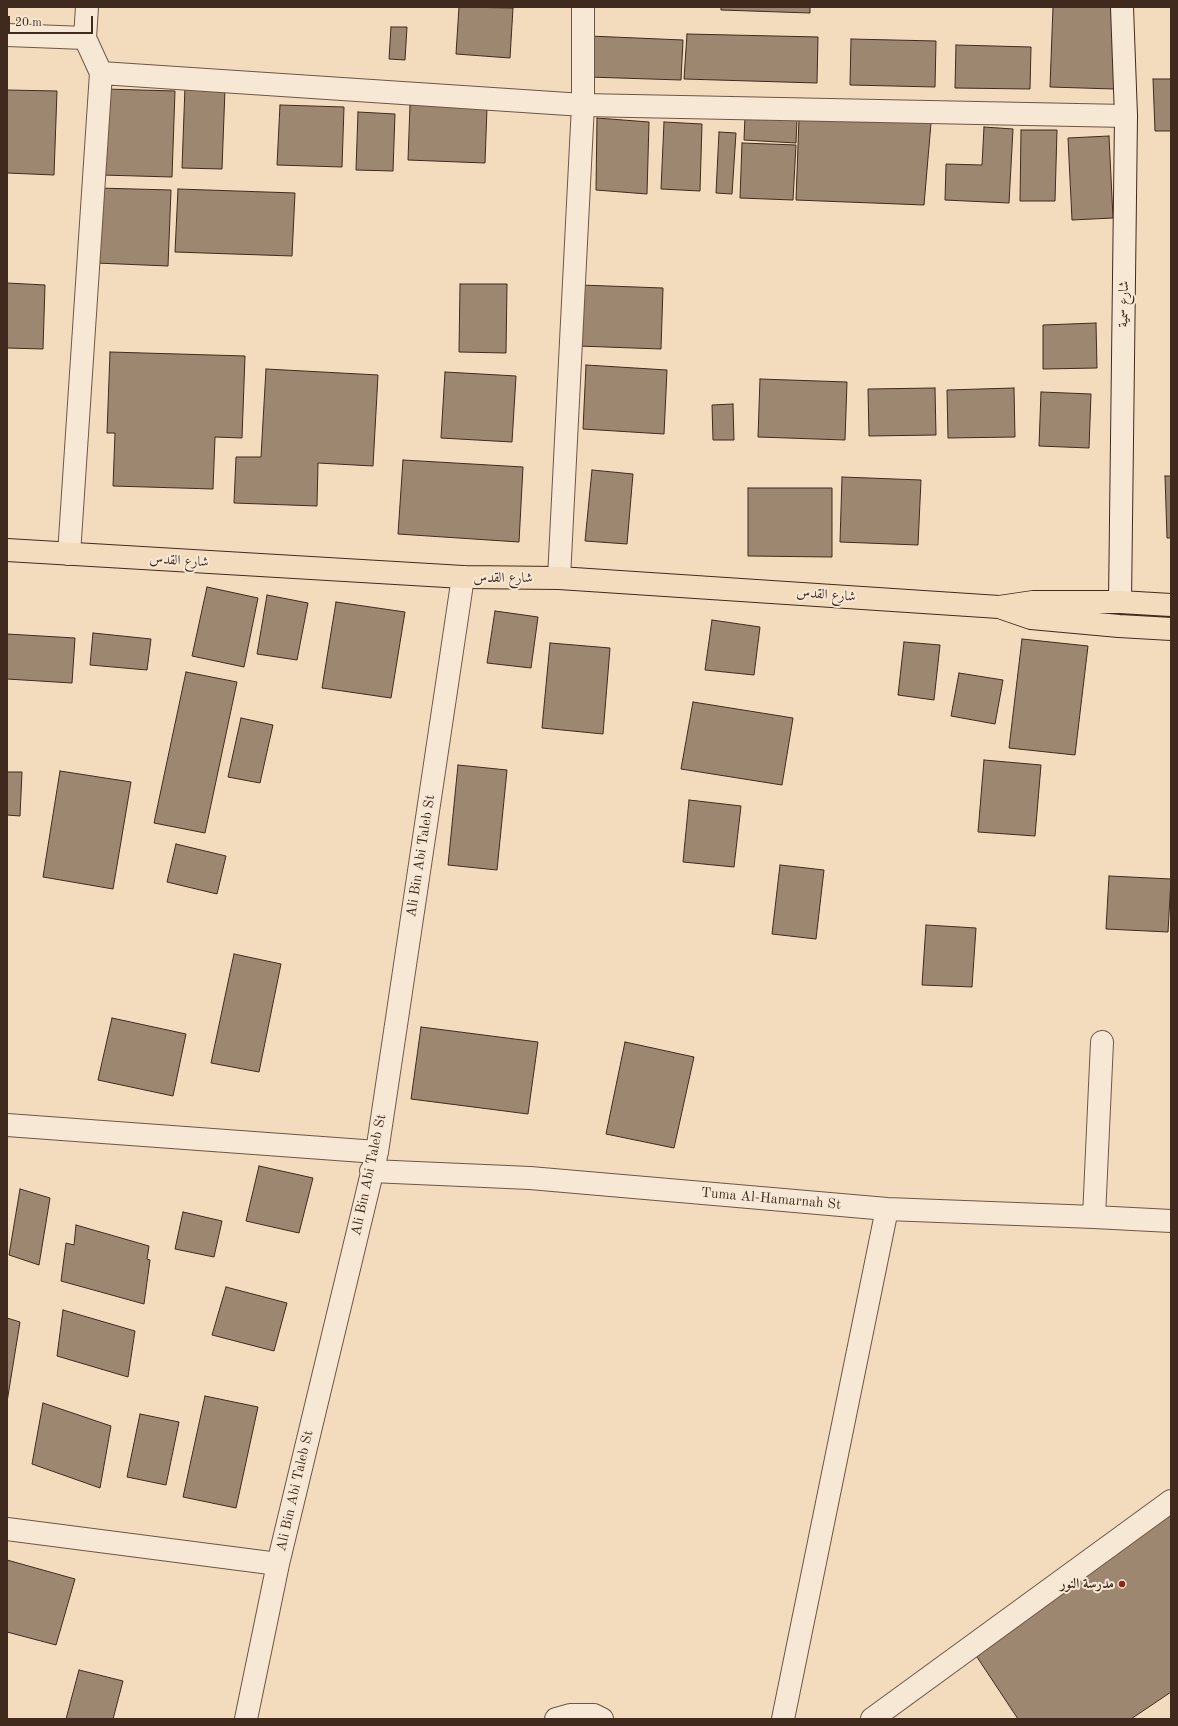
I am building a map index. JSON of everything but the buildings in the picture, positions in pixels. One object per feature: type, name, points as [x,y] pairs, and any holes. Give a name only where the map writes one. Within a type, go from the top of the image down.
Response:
[{"type":"main road","name":"شارع القدس","points":[[7,550],[463,578],[559,578],[999,606],[1033,602],[1120,602],[1171,605]]},
{"type":"main road","points":[[1119,626],[1120,602]]},
{"type":"main road","name":"شارع القدس","points":[[999,606],[1031,618],[1171,629]]},
{"type":"street","points":[[69,554],[101,73],[85,38],[87,7]]},
{"type":"street","points":[[559,578],[583,105],[583,7]]},
{"type":"street","name":"شارع سمية","points":[[1120,602],[1126,116],[1122,7]]},
{"type":"street","points":[[7,35],[85,38]]},
{"type":"street","points":[[101,73],[583,105],[1126,116]]},
{"type":"street","name":"Ali Bin Abi Taleb St","points":[[246,1719],[278,1564],[374,1162],[463,578]]},
{"type":"street","points":[[1094,1216],[1102,1042]]},
{"type":"street","name":"Tuma Al-Hamarnah St","points":[[7,1125],[530,1178],[887,1209],[1094,1216],[1171,1222]]},
{"type":"street","points":[[783,1719],[887,1209]]},
{"type":"street","points":[[872,1719],[1171,1501]]},
{"type":"street","points":[[7,1529],[278,1564]]},
{"type":"street","points":[[556,1719],[570,1715],[594,1716],[602,1719]]},
{"type":"place","name":"مدرسة النور","points":[[1122,1584]]}]
